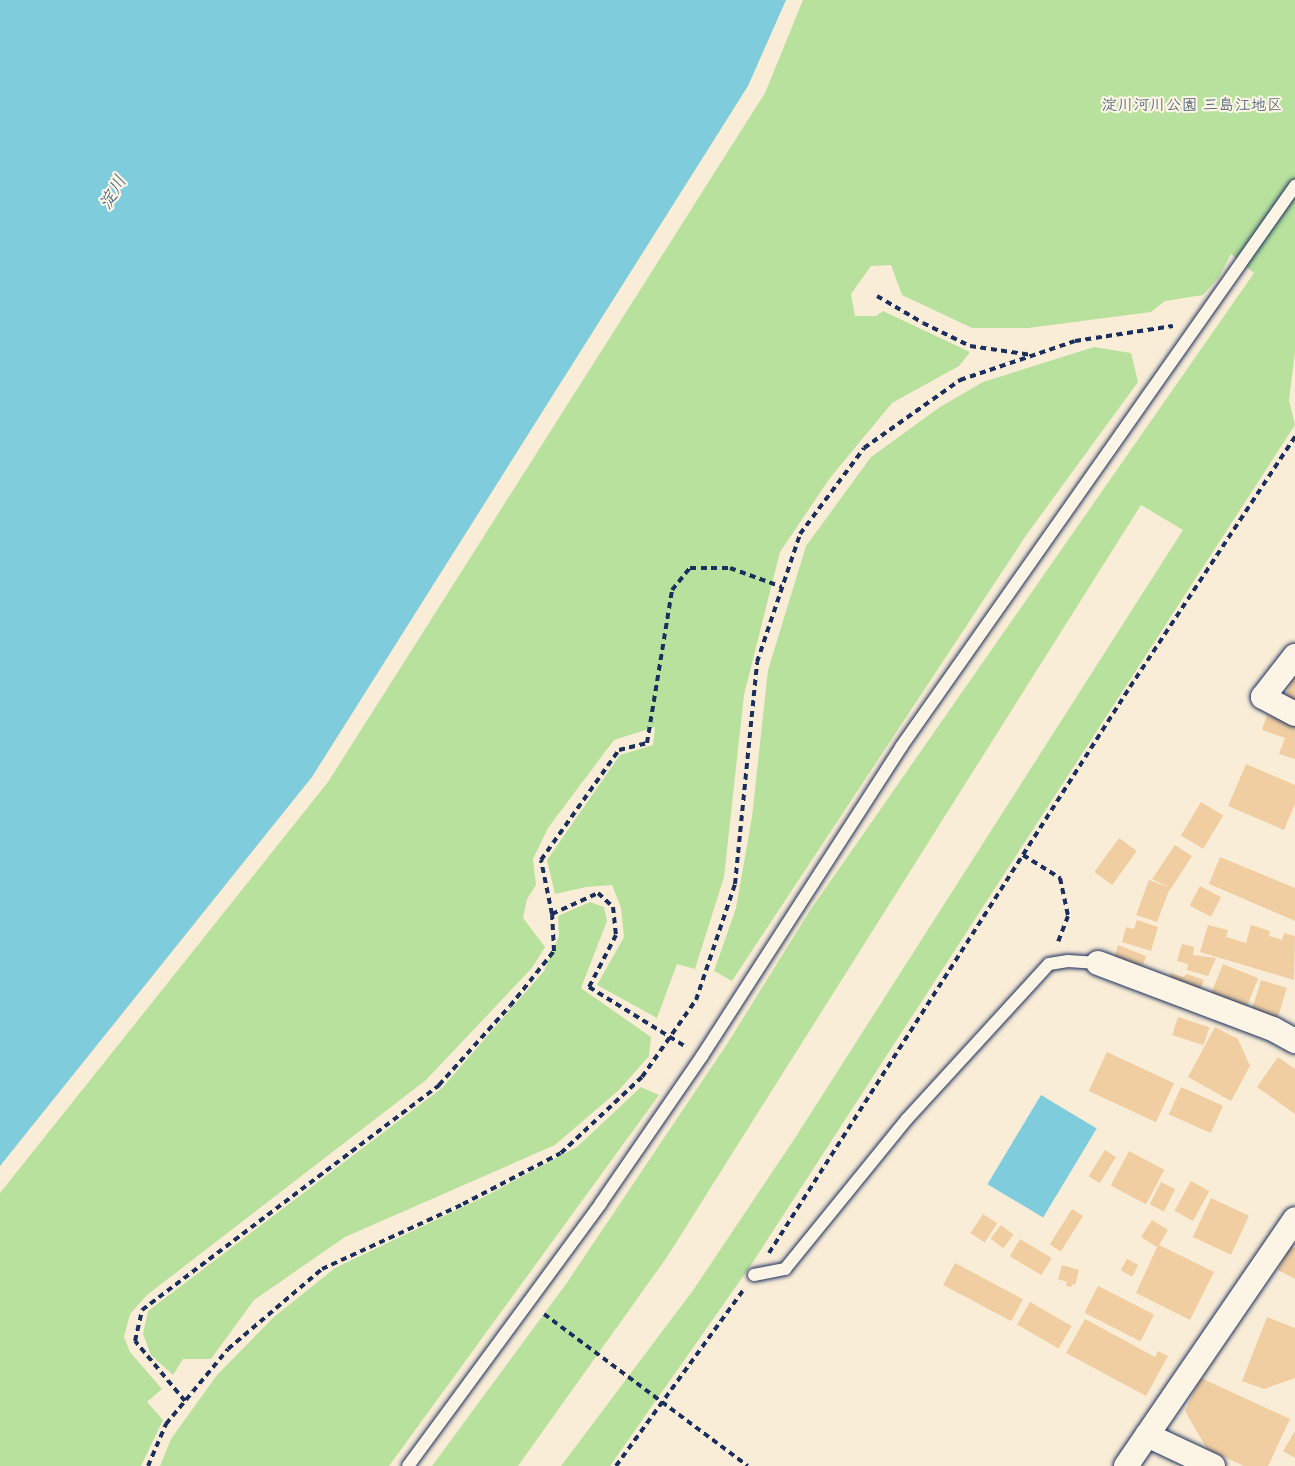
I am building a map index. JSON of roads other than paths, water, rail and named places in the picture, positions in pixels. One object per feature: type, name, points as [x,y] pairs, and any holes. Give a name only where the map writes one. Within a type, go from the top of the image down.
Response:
[{"type":"street","points":[[1295,656],[1263,697],[1295,714]]},
{"type":"street","points":[[1098,963],[1272,1029],[1295,1041]]},
{"type":"street","points":[[1125,1466],[1295,1219]]},
{"type":"street","points":[[1147,1435],[1213,1466]]},
{"type":"lane","points":[[408,1466],[601,1203],[702,1056],[901,747],[1197,322],[1295,186]]},
{"type":"lane","points":[[754,1275],[785,1269],[907,1119],[1049,964],[1068,961],[1098,963]]},
{"type":"water","name":"淀川","points":[[0,0],[786,0],[748,86],[312,777],[0,1166]]},
{"type":"water","points":[[1041,1095],[1097,1128],[1043,1218],[987,1184]]},
{"type":"park label","name":"淀川河川公園 三島江地区","points":[[1192,104]]}]
